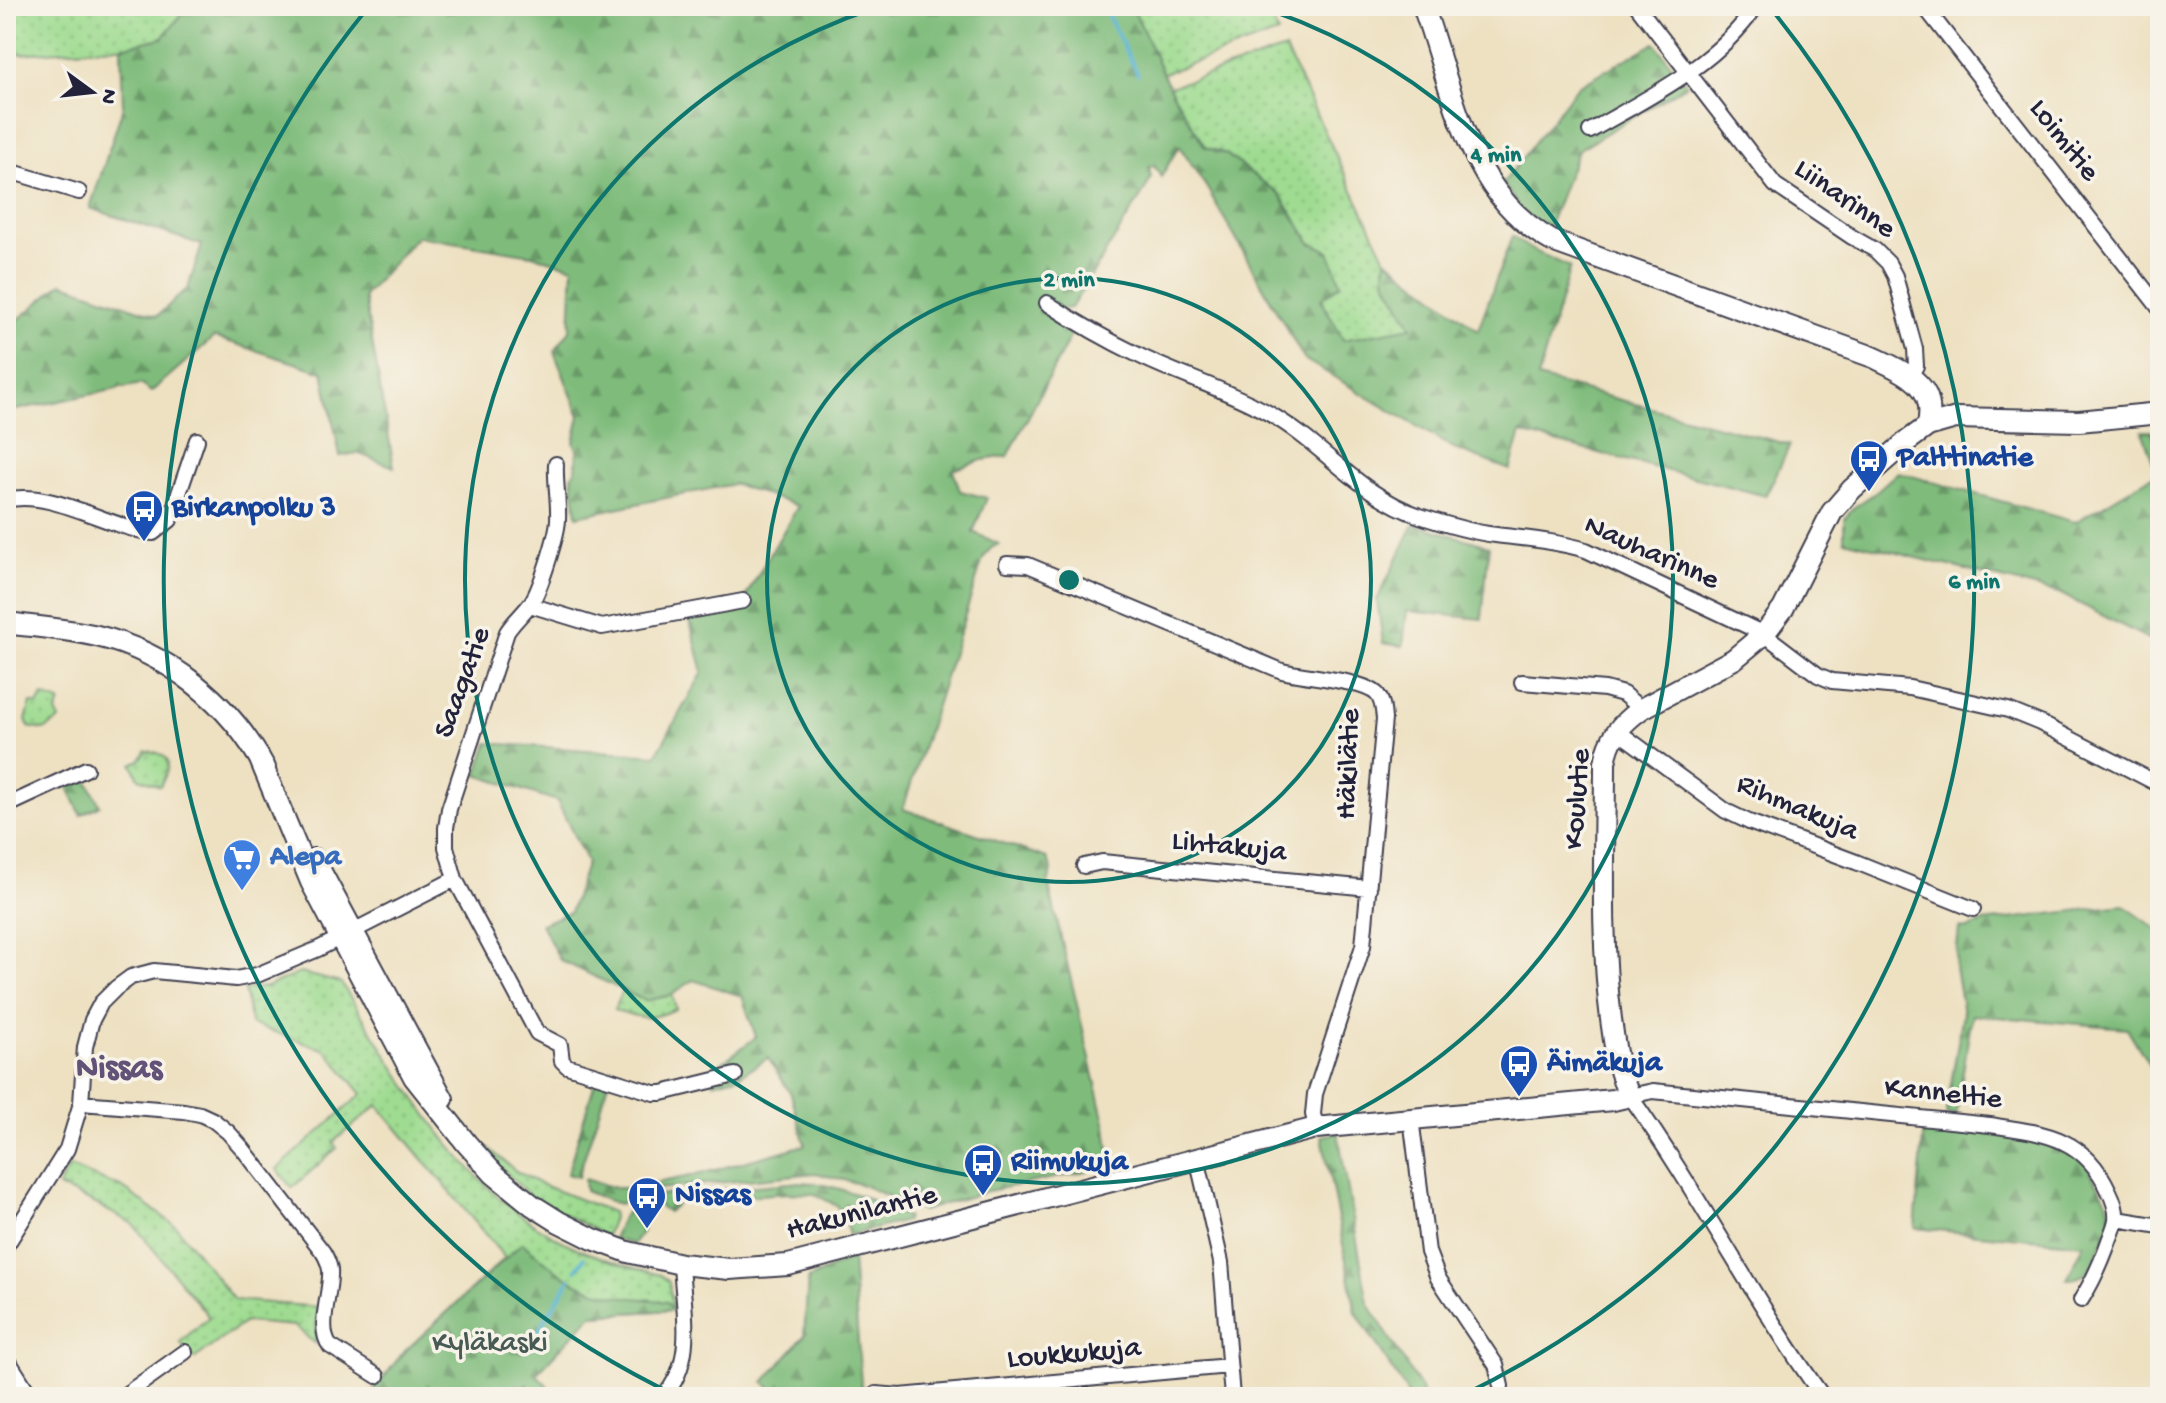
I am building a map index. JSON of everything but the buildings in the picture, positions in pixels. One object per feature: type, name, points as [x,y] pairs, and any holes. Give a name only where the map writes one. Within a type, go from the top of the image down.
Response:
[{"type":"street","points":[[1423,6],[1474,156],[1490,185],[1519,219],[1552,241],[1899,369],[1909,378],[1916,408],[1928,426]]},
{"type":"street","name":"Liinarinne","points":[[1637,6],[1775,185],[1875,250],[1888,263],[1895,276],[1915,349],[1916,366],[1909,378]]},
{"type":"street","points":[[1590,131],[1690,72],[1726,41],[1756,6]]},
{"type":"street","name":"Loimitie","points":[[1924,6],[2160,309]]},
{"type":"street","points":[[6,170],[79,192]]},
{"type":"street","name":"Nauharinne","points":[[1047,303],[1142,357],[1273,415],[1350,476],[1401,508],[1440,522],[1493,535],[1563,543],[1586,550],[1764,634],[1804,666],[1832,681],[1910,688],[2008,710],[2040,723],[2160,785]]},
{"type":"street","name":"Koulutie","points":[[1823,1397],[1621,1079],[1608,998],[1605,945],[1605,763],[1610,741],[1616,730],[1641,709],[1734,659],[1764,634],[1783,609],[1832,512],[1852,489],[1928,426],[1956,418],[2079,421],[2160,413]]},
{"type":"street","points":[[6,500],[27,496],[46,500],[130,529],[153,533],[170,520],[197,440]]},
{"type":"street","name":"Saagatie","points":[[556,464],[557,530],[537,592],[507,632],[449,809],[446,847],[455,879],[537,1033],[560,1045],[562,1061],[567,1066],[654,1093],[735,1075]]},
{"type":"street","name":"Häkilätie","points":[[1007,564],[1028,565],[1282,671],[1303,677],[1353,683],[1379,695],[1384,719],[1363,946],[1315,1094],[1313,1114],[1316,1128]]},
{"type":"street","points":[[530,605],[602,627],[743,601]]},
{"type":"street","name":"Hakunilantie","points":[[6,623],[97,636],[139,650],[194,683],[226,712],[259,757],[311,882],[347,934],[414,1077],[467,1144],[511,1188],[545,1214],[573,1230],[628,1252],[681,1264],[729,1269],[805,1262],[1316,1128],[1630,1096]]},
{"type":"street","points":[[1522,682],[1605,689],[1623,694],[1641,709]]},
{"type":"street","name":"Rihmakuja","points":[[1616,730],[1739,817],[1973,909]]},
{"type":"street","points":[[6,806],[86,769]]},
{"type":"street","name":"Lihtakuja","points":[[1084,866],[1102,862],[1369,888]]},
{"type":"street","points":[[6,1246],[67,1149],[81,1103],[85,1047],[92,1020],[101,1003],[116,988],[131,977],[154,971],[236,979],[257,975],[455,879]]},
{"type":"street","name":"Kanneltie","points":[[1630,1096],[1653,1091],[2042,1133],[2067,1143],[2086,1158],[2113,1198],[2117,1219]]},
{"type":"street","points":[[81,1103],[200,1114],[228,1132],[328,1261],[330,1272],[325,1340],[377,1376]]},
{"type":"street","points":[[1411,1118],[1428,1252],[1438,1278],[1496,1365],[1501,1386]]},
{"type":"street","points":[[1197,1158],[1221,1262],[1232,1397]]},
{"type":"street","points":[[2081,1300],[2099,1271],[2117,1219],[2160,1226]]},
{"type":"street","points":[[663,1397],[680,1369],[685,1352],[681,1264]]},
{"type":"street","points":[[122,1397],[185,1352]]},
{"type":"street","points":[[6,1357],[31,1397]]},
{"type":"street","name":"Loukkukuja","points":[[876,1394],[900,1396],[1229,1366]]},
{"type":"green space","points":[[6,6],[189,6],[162,38],[129,46],[6,55]]},
{"type":"green space","points":[[189,6],[1132,6],[1169,87],[1205,147],[1226,154],[1280,195],[1311,243],[1329,251],[1341,284],[1321,299],[1343,340],[1412,327],[1385,279],[1386,259],[1478,330],[1512,236],[1530,249],[1570,267],[1538,378],[1790,445],[1766,496],[1521,433],[1510,470],[1457,450],[1304,359],[1207,188],[1179,146],[1161,177],[1154,166],[1149,167],[1151,178],[1145,190],[1071,308],[1044,310],[1071,335],[1008,456],[982,460],[953,470],[960,491],[987,498],[973,532],[999,544],[991,548],[983,559],[903,809],[1047,858],[1052,871],[1048,883],[1106,1126],[1111,1167],[988,1191],[922,1211],[860,1184],[816,1173],[657,1189],[632,1195],[620,1204],[612,1202],[585,1191],[584,1179],[616,1188],[632,1188],[700,1174],[805,1145],[791,1094],[768,1058],[737,1077],[713,1083],[711,1071],[756,1037],[742,996],[693,980],[672,995],[645,1001],[560,960],[541,924],[570,912],[587,862],[557,801],[477,775],[488,743],[656,755],[703,672],[689,618],[739,608],[798,506],[734,484],[577,516],[572,477],[576,469],[577,450],[574,442],[580,416],[554,352],[570,330],[573,267],[532,255],[417,236],[364,296],[394,467],[357,453],[340,456],[323,372],[214,337],[151,392],[141,384],[6,412],[6,322],[13,324],[62,283],[157,316],[188,288],[202,245],[90,208],[123,107],[121,47],[162,38]]},
{"type":"green space","points":[[1132,6],[1265,6],[1278,33],[1162,74]]},
{"type":"green space","points":[[1655,43],[1687,85],[1578,150],[1547,231],[1521,211],[1503,183],[1578,86]]},
{"type":"green space","points":[[1285,49],[1386,259],[1385,279],[1413,327],[1343,340],[1321,299],[1311,243],[1280,195],[1226,154],[1205,147],[1169,87]]},
{"type":"green space","points":[[2142,431],[2151,431],[2160,449],[2160,645],[2059,593],[1844,540],[1844,519],[1898,472],[2075,522],[2157,473]]},
{"type":"green space","points":[[1414,524],[1489,546],[1482,619],[1407,611],[1403,646],[1383,643],[1377,600]]},
{"type":"green space","points":[[43,696],[60,702],[56,713],[60,720],[44,730],[29,727],[26,720],[31,703],[38,705]]},
{"type":"green space","points":[[146,751],[162,755],[168,762],[160,786],[139,778],[132,764],[140,760]]},
{"type":"green space","points":[[80,777],[86,778],[100,805],[81,815],[66,783]]},
{"type":"green space","points":[[2123,905],[2160,931],[2160,1083],[2127,1028],[1972,1015],[1956,1116],[1946,1114],[1963,1013],[1955,968],[1959,928],[1968,929],[1983,922]]},
{"type":"green space","name":"Kyläkaski","points":[[300,973],[341,983],[438,1130],[496,1195],[530,1222],[568,1244],[613,1262],[661,1275],[669,1282],[673,1310],[592,1315],[536,1374],[559,1397],[539,1397],[526,1384],[512,1397],[369,1397],[402,1354],[505,1258],[378,1105],[333,1142],[337,1148],[292,1188],[277,1169],[362,1094],[326,1050],[251,1024],[244,990],[266,987]]},
{"type":"green space","points":[[622,990],[645,1001],[672,995],[676,1009],[645,1017],[614,1010]]},
{"type":"green space","points":[[596,1079],[608,1083],[578,1177],[567,1174]]},
{"type":"green space","points":[[1924,1127],[2028,1138],[2066,1150],[2081,1159],[2110,1209],[2104,1238],[2089,1270],[2080,1277],[2067,1279],[2084,1244],[1915,1228]]},
{"type":"green space","points":[[1338,1133],[1368,1303],[1423,1397],[1408,1397],[1356,1312],[1322,1136]]},
{"type":"green space","points":[[483,1144],[516,1171],[540,1184],[612,1212],[613,1218],[606,1236],[530,1196],[479,1146]]},
{"type":"green space","points":[[69,1167],[123,1188],[176,1226],[234,1300],[318,1307],[315,1344],[295,1326],[245,1322],[194,1359],[180,1342],[209,1317],[133,1224],[58,1187]]},
{"type":"green space","points":[[800,1182],[855,1194],[907,1217],[906,1221],[849,1235],[837,1206],[815,1194],[703,1199],[678,1203],[668,1212],[658,1205],[656,1195]]},
{"type":"green space","points":[[651,1197],[653,1207],[633,1244],[613,1239],[626,1213]]},
{"type":"green space","points":[[522,1243],[581,1285],[609,1294],[667,1302],[673,1310],[592,1315],[536,1374],[559,1397],[539,1397],[526,1384],[512,1397],[369,1397],[402,1354]]},
{"type":"green space","points":[[852,1258],[862,1397],[778,1397],[764,1382],[804,1336],[808,1279]]},
{"type":"waterway","points":[[1103,6],[1138,74]]},
{"type":"waterway","points":[[576,1270],[584,1258]]},
{"type":"waterway","points":[[526,1351],[570,1279]]},
{"type":"place","name":"Palttinatie","points":[[1869,493]]},
{"type":"place","name":"Birkanpolku 3","points":[[144,543]]},
{"type":"place","name":"Alepa","points":[[242,892]]},
{"type":"place","name":"Äimäkuja","points":[[1519,1098]]},
{"type":"place","name":"Riimukuja","points":[[983,1197]]},
{"type":"place","name":"Nissas","points":[[647,1230]]},
{"type":"district","name":"Nissas","points":[[119,1070]]}]
